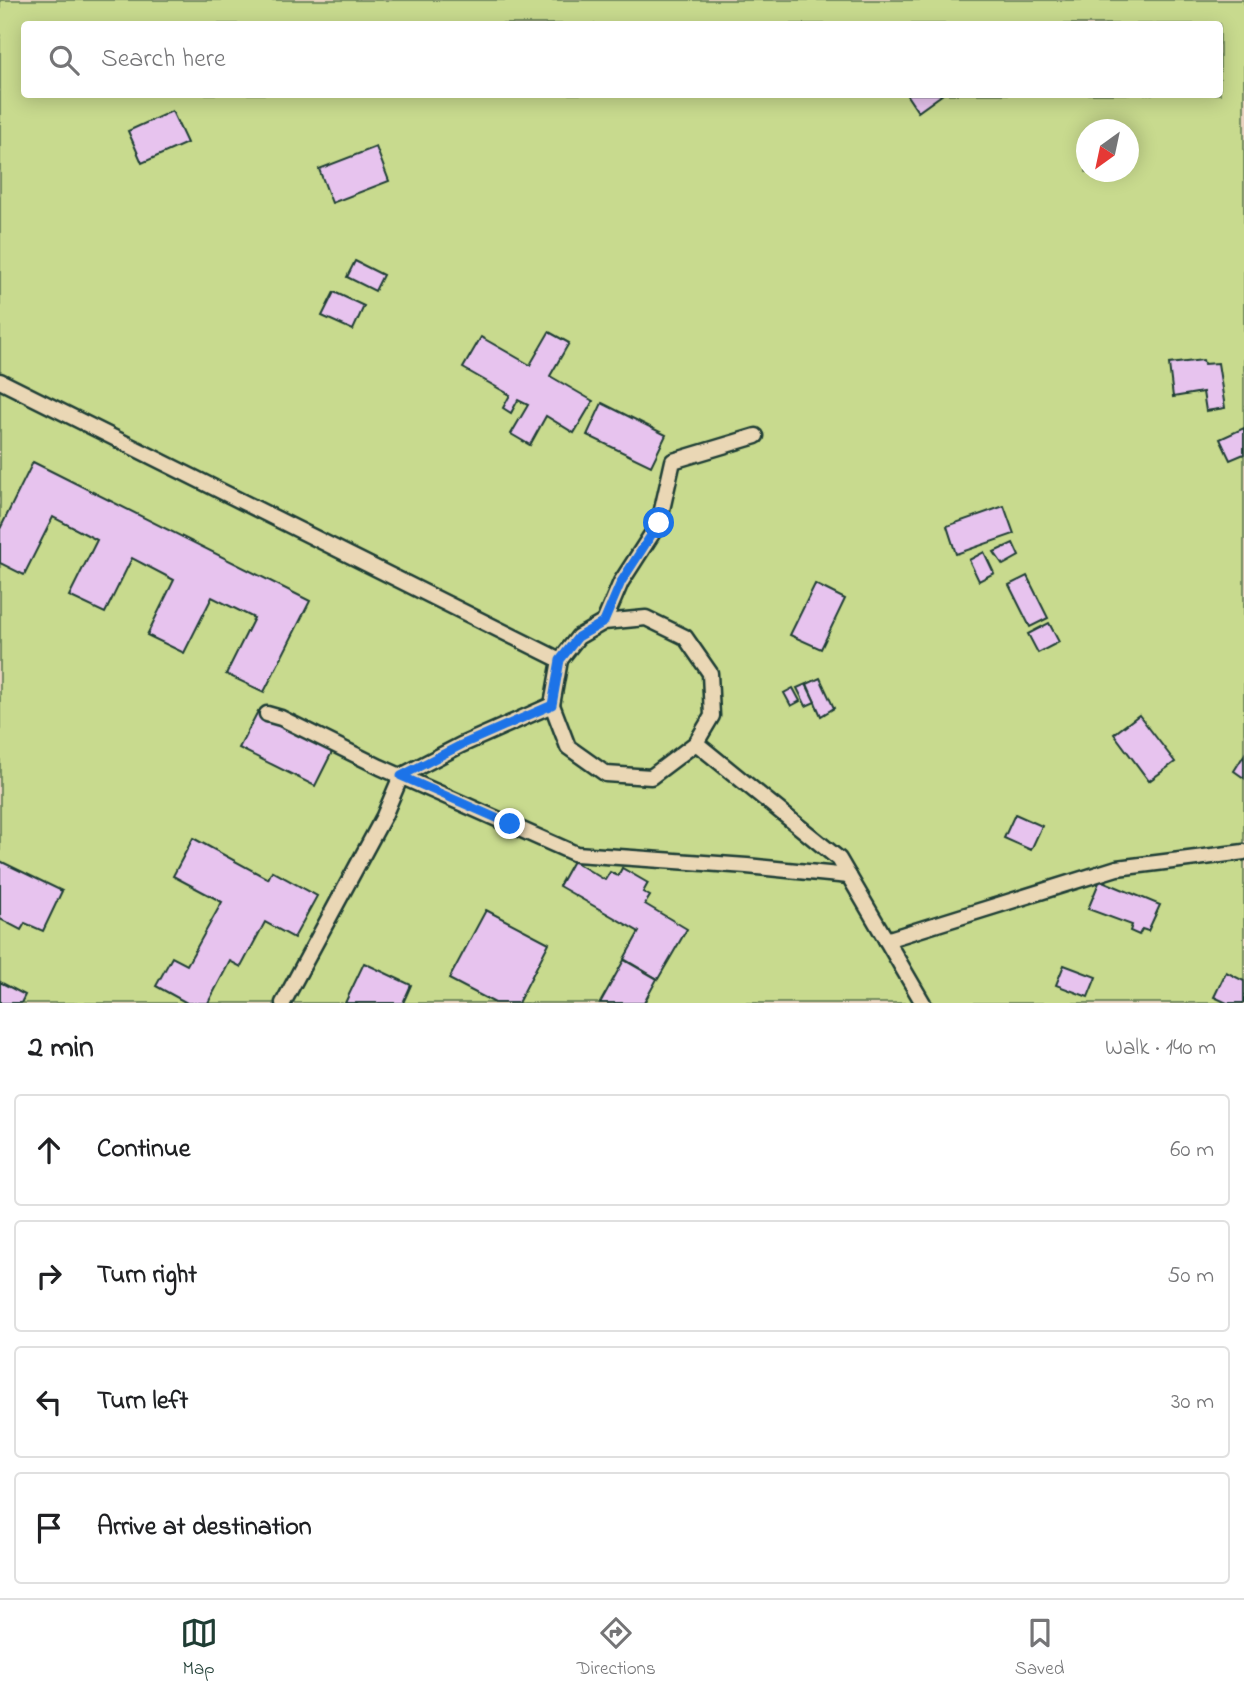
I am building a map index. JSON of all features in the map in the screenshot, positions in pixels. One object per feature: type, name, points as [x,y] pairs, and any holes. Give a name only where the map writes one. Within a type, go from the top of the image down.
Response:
[{"type":"lane","points":[[0,381],[560,660]]},
{"type":"lane","points":[[604,622],[621,582],[659,523],[673,461],[756,436]]},
{"type":"lane","points":[[646,618],[685,637],[710,673],[712,716],[696,743],[651,777],[606,774],[568,747],[552,705],[560,660],[578,637],[604,622],[646,618]]},
{"type":"lane","points":[[283,1003],[384,816],[401,776],[461,745],[552,705]]},
{"type":"lane","points":[[267,714],[281,718],[351,754],[576,854],[849,876]]},
{"type":"lane","points":[[696,743],[839,859],[923,1003]]},
{"type":"lane","points":[[886,940],[1117,868],[1244,852]]},
{"type":"green space","points":[[0,0],[1244,0],[1244,1003],[0,1003]]},
{"type":"building","points":[[909,98],[937,98],[918,112]]},
{"type":"building","points":[[172,111],[187,143],[142,163],[128,131]]},
{"type":"building","points":[[376,147],[389,181],[332,203],[319,169]]},
{"type":"building","points":[[355,261],[383,275],[375,291],[347,277]]},
{"type":"building","points":[[334,292],[364,306],[353,330],[322,316]]},
{"type":"building","points":[[549,332],[569,343],[550,376],[593,401],[574,433],[546,416],[530,445],[511,434],[528,405],[518,400],[511,413],[503,408],[510,395],[463,368],[481,337],[530,365]]},
{"type":"building","points":[[1203,360],[1204,364],[1218,363],[1225,408],[1206,411],[1203,392],[1173,397],[1169,364]]},
{"type":"building","points":[[602,403],[666,435],[651,466],[587,435]]},
{"type":"building","points":[[1244,428],[1244,454],[1230,460],[1220,439]]},
{"type":"building","points":[[33,462],[310,601],[264,692],[226,674],[254,618],[212,597],[184,653],[147,635],[174,580],[132,558],[105,613],[69,596],[97,540],[53,517],[24,575],[0,563],[0,529]]},
{"type":"building","points":[[1004,506],[1014,534],[956,554],[947,526]]},
{"type":"building","points":[[1013,543],[1019,556],[1003,565],[994,552]]},
{"type":"building","points":[[984,552],[994,573],[979,581],[969,560]]},
{"type":"building","points":[[1027,576],[1048,618],[1030,627],[1009,585]]},
{"type":"building","points":[[815,584],[845,599],[821,649],[790,635]]},
{"type":"building","points":[[1049,623],[1059,642],[1038,653],[1028,634]]},
{"type":"building","points":[[820,678],[834,708],[821,716],[807,684]]},
{"type":"building","points":[[806,684],[815,702],[806,706],[797,688]]},
{"type":"building","points":[[793,688],[800,701],[791,706],[784,693]]},
{"type":"building","points":[[258,711],[334,748],[315,786],[239,748]]},
{"type":"building","points":[[1139,715],[1175,762],[1149,781],[1114,734]]},
{"type":"building","points":[[1244,755],[1244,778],[1234,771]]},
{"type":"building","points":[[1015,814],[1042,826],[1031,850],[1004,838]]},
{"type":"building","points":[[193,838],[268,879],[272,871],[317,896],[294,938],[265,922],[241,967],[230,961],[208,1003],[187,1003],[156,986],[172,957],[187,965],[222,902],[173,876]]},
{"type":"building","points":[[0,861],[62,891],[43,931],[25,923],[21,930],[0,919]]},
{"type":"building","points":[[573,861],[605,880],[610,872],[618,876],[622,868],[648,883],[643,892],[650,896],[645,904],[687,929],[658,979],[624,959],[639,932],[559,886]]},
{"type":"building","points":[[1100,880],[1160,905],[1148,931],[1142,929],[1139,935],[1130,931],[1132,925],[1088,909]]},
{"type":"building","points":[[486,910],[549,943],[518,1003],[495,1003],[449,979]]},
{"type":"building","points":[[624,960],[657,979],[644,1003],[600,1003]]},
{"type":"building","points":[[364,963],[411,985],[403,1003],[345,1003]]},
{"type":"building","points":[[1064,965],[1096,977],[1088,997],[1056,985]]},
{"type":"building","points":[[1226,972],[1244,981],[1244,1003],[1227,1003],[1214,997]]},
{"type":"building","points":[[0,982],[25,995],[21,1003],[0,1003]]},
{"type":"route","points":[[510,824],[401,776],[461,745],[552,705],[560,660],[578,637],[604,622],[621,582],[659,523]]}]
